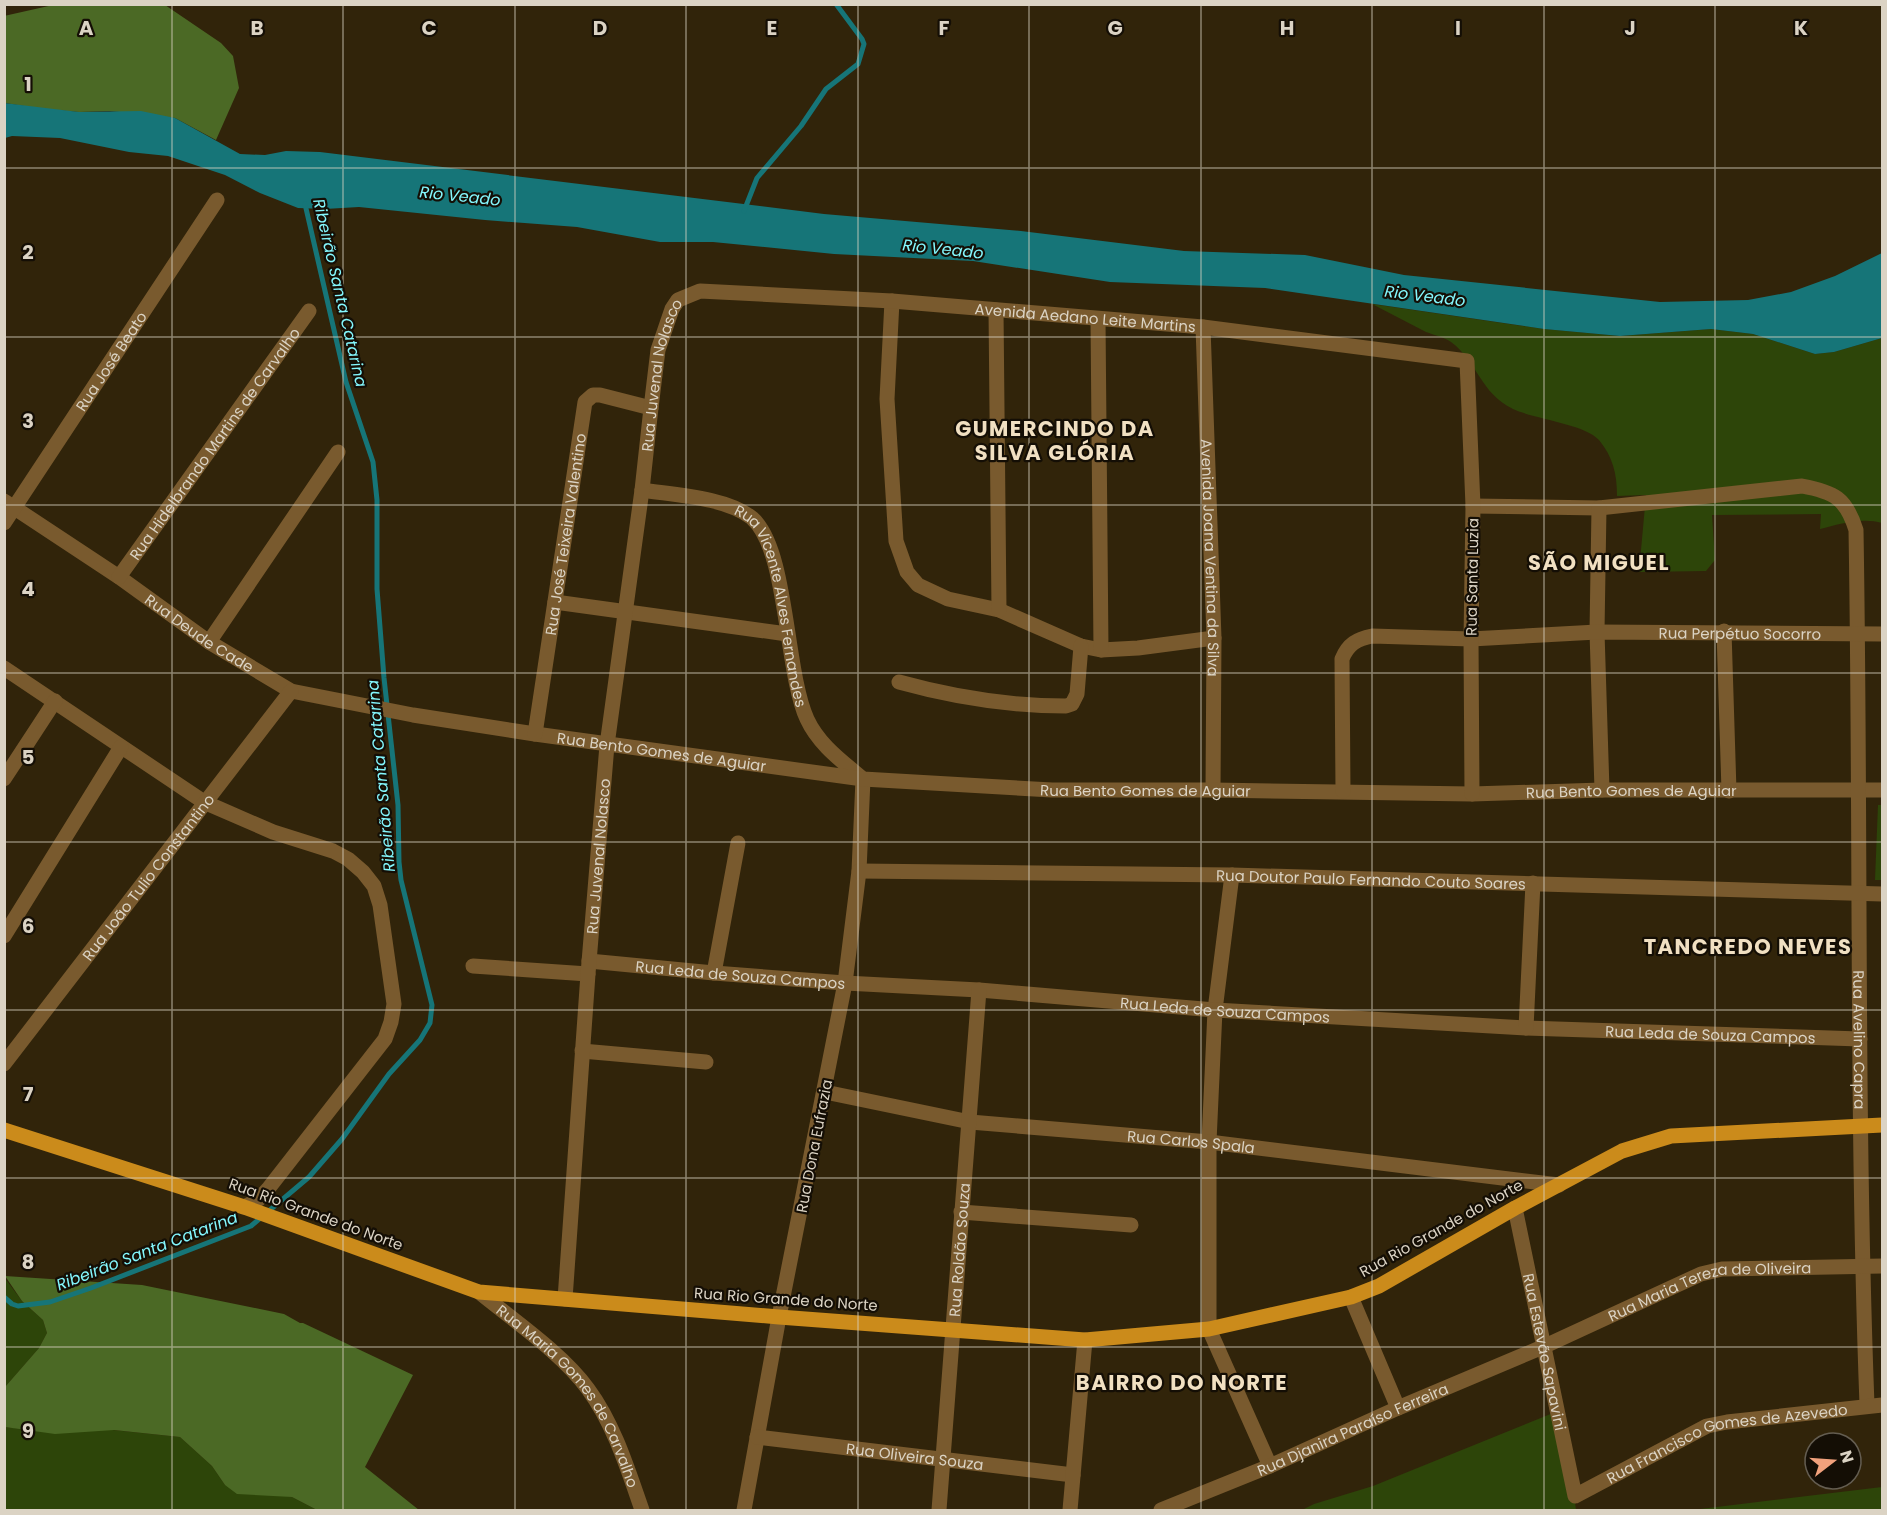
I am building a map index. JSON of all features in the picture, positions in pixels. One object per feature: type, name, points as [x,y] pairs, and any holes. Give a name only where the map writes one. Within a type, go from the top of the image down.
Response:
[{"type":"main road","name":"Rua Rio Grande do Norte","points":[[4,1130],[244,1206],[479,1292],[1085,1340],[1209,1329],[1351,1297],[1379,1286],[1515,1208],[1622,1151],[1671,1136],[1882,1125]]},
{"type":"street","name":"Rua José Beato","points":[[4,523],[9,505],[217,200]]},
{"type":"street","name":"Avenida Aedano Leite Martins","points":[[700,291],[892,301],[1203,327],[1467,361]]},
{"type":"street","name":"Rua Juvenal Nolasco","points":[[565,1299],[588,968],[607,745],[642,490],[658,350],[672,309],[678,300],[700,291]]},
{"type":"street","points":[[892,301],[887,399],[896,541],[907,572],[918,585],[948,599],[999,610],[1081,646],[1101,650],[1138,648],[1214,638]]},
{"type":"street","points":[[996,310],[999,610]]},
{"type":"street","name":"Rua Hidelbrando Martins de Carvalho","points":[[118,577],[309,311]]},
{"type":"street","points":[[1098,319],[1101,650]]},
{"type":"street","name":"Avenida Joana Ventina da Silva","points":[[1203,327],[1214,638],[1213,790]]},
{"type":"street","name":"Rua Santa Luzia","points":[[1467,361],[1473,506],[1471,639],[1473,794]]},
{"type":"street","name":"Rua José Teixeira Valentino","points":[[535,734],[585,402],[593,395],[600,395],[651,408]]},
{"type":"street","points":[[209,642],[338,452]]},
{"type":"street","name":"Rua Avelino Capra","points":[[1599,508],[1802,486],[1823,490],[1839,498],[1850,512],[1856,530],[1859,1125],[1862,1266],[1875,1405]]},
{"type":"street","name":"Rua Vicente Alves Fernandes","points":[[642,490],[716,502],[730,506],[753,519],[767,542],[778,576],[800,699],[807,720],[823,744],[863,779]]},
{"type":"street","name":"Rua Deude Cade","points":[[9,505],[118,577],[209,642],[291,692],[413,715]]},
{"type":"street","points":[[1473,506],[1599,508],[1597,632],[1602,790]]},
{"type":"street","points":[[555,602],[787,634]]},
{"type":"street","points":[[1724,631],[1729,790]]},
{"type":"street","name":"Rua Perpétuo Socorro","points":[[1343,791],[1342,659],[1345,651],[1359,639],[1372,636],[1471,639],[1597,632],[1724,631],[1882,634]]},
{"type":"street","points":[[899,682],[942,694],[976,700],[1066,706],[1072,704],[1077,694],[1081,646]]},
{"type":"street","points":[[4,668],[204,802],[273,832],[333,851],[348,859],[374,886],[380,905],[393,990],[392,1022],[385,1039],[268,1189],[259,1199],[244,1206]]},
{"type":"street","name":"Rua João Tulio Constantino","points":[[4,1064],[291,692]]},
{"type":"street","points":[[4,779],[55,701]]},
{"type":"street","name":"Rua Bento Gomes de Aguiar","points":[[413,715],[607,745],[863,779],[1052,790],[1473,794],[1602,790],[1882,790]]},
{"type":"street","points":[[4,936],[122,747]]},
{"type":"street","name":"Rua Dona Eufrazia","points":[[744,1510],[779,1317],[845,983],[859,871],[863,779]]},
{"type":"street","points":[[714,973],[738,843]]},
{"type":"street","name":"Rua Doutor Paulo Fernando Couto Soares","points":[[859,871],[1232,874],[1882,894]]},
{"type":"street","points":[[1232,874],[1215,1010],[1209,1142],[1209,1329],[1269,1466]]},
{"type":"street","points":[[1526,1028],[1533,883]]},
{"type":"street","name":"Rua Leda de Souza Campos","points":[[473,966],[714,973],[979,990],[1215,1010],[1526,1028],[1860,1040]]},
{"type":"street","name":"Rua Roldão Souza","points":[[939,1510],[979,990]]},
{"type":"street","points":[[582,1052],[706,1062]]},
{"type":"street","name":"Rua Carlos Spala","points":[[825,1092],[970,1122],[1209,1142],[1559,1185]]},
{"type":"street","name":"Rua Estevão Sapavini","points":[[1515,1208],[1575,1496]]},
{"type":"street","points":[[961,1212],[1131,1225]]},
{"type":"street","name":"Rua Maria Tereza de Oliveira","points":[[1545,1346],[1701,1274],[1722,1269],[1882,1266]]},
{"type":"street","name":"Rua Maria Gomes de Carvalho","points":[[479,1292],[564,1361],[588,1389],[606,1420],[625,1462],[642,1510]]},
{"type":"street","points":[[1351,1297],[1398,1408]]},
{"type":"street","points":[[1070,1510],[1085,1340]]},
{"type":"street","name":"Rua Djanira Paraíso Ferreira","points":[[1161,1510],[1269,1466],[1545,1346]]},
{"type":"street","name":"Rua Francisco Gomes de Azevedo","points":[[1575,1496],[1707,1426],[1875,1405]]},
{"type":"street","name":"Rua Oliveira Souza","points":[[757,1437],[1073,1475]]},
{"type":"green space","points":[[53,5],[165,5],[221,43],[233,56],[239,88],[216,140],[175,118],[110,111],[79,112],[43,109],[5,103],[4,16]]},
{"type":"green space","points":[[1372,304],[1544,329],[1620,336],[1711,329],[1753,334],[1815,354],[1834,352],[1882,338],[1882,523],[1859,521],[1820,529],[1821,514],[1712,515],[1715,560],[1706,571],[1639,572],[1646,495],[1617,496],[1613,466],[1599,440],[1583,430],[1513,409],[1493,395],[1460,350],[1451,342],[1426,332]]},
{"type":"green space","points":[[1878,805],[1882,805],[1882,880],[1875,880]]},
{"type":"green space","points":[[5,1276],[142,1285],[284,1314],[413,1375],[365,1467],[419,1510],[317,1510],[292,1497],[237,1494],[225,1485],[212,1466],[180,1437],[114,1430],[55,1434],[5,1427],[5,1387],[39,1348],[47,1333],[43,1320],[22,1301]]},
{"type":"green space","points":[[4,1277],[22,1301],[43,1320],[47,1333],[39,1348],[5,1387]]},
{"type":"green space","points":[[1563,1409],[1576,1510],[1302,1510],[1314,1504],[1373,1486]]},
{"type":"green space","points":[[5,1427],[32,1430],[113,1430],[180,1437],[212,1466],[225,1485],[292,1497],[317,1510],[5,1510]]},
{"type":"green space","points":[[1882,1487],[1882,1510],[1692,1510],[1863,1491]]},
{"type":"water","name":"Rio Veado","points":[[4,103],[79,112],[141,111],[175,118],[240,154],[265,155],[286,151],[320,152],[824,214],[1021,231],[1184,251],[1305,255],[1404,275],[1660,302],[1748,300],[1791,292],[1835,276],[1882,253],[1882,338],[1834,352],[1815,354],[1753,334],[1711,329],[1620,336],[1544,329],[1265,288],[1110,282],[973,261],[834,254],[713,242],[660,242],[577,227],[359,207],[298,208],[260,193],[225,175],[168,156],[129,152],[60,138],[12,136],[5,138]]},
{"type":"waterway","points":[[744,211],[757,178],[801,126],[826,89],[858,64],[864,44],[836,4]]},
{"type":"waterway","name":"Ribeirão Santa Catarina","points":[[4,1297],[18,1306],[50,1302],[251,1226],[309,1177],[342,1139],[389,1074],[420,1040],[430,1023],[432,1005],[401,880],[399,862],[398,805],[377,589],[377,500],[373,462],[346,382],[305,204]]},
{"type":"district","name":"GUMERCINDO DA SILVA GLÓRIA","points":[[1055,440]]},
{"type":"district","name":"SÃO MIGUEL","points":[[1599,562]]},
{"type":"district","name":"TANCREDO NEVES","points":[[1748,946]]},
{"type":"district","name":"BAIRRO DO NORTE","points":[[1182,1382]]}]
